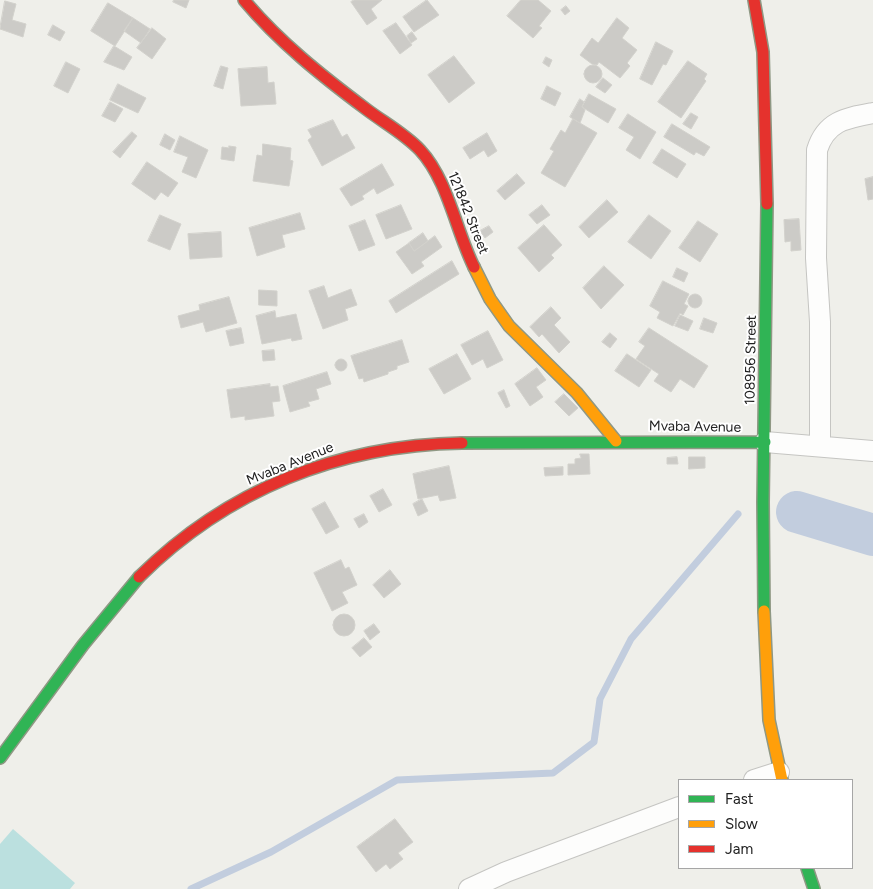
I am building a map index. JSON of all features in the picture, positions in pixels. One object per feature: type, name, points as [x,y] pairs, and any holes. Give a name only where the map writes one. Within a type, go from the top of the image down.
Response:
[{"type":"street","name":"121842 Street","points":[[244,0],[259,18],[315,70],[420,150],[433,169],[450,205],[466,251],[490,299],[509,326],[577,393],[616,441]]},
{"type":"street","name":"108956 Street","points":[[754,0],[762,52],[766,126],[765,661],[769,720],[781,776]]},
{"type":"street","points":[[820,446],[820,322],[816,258],[817,150],[821,137],[832,126],[848,117],[873,113]]},
{"type":"street","name":"Mvaba Avenue","points":[[0,758],[100,624],[137,579],[182,539],[227,507],[272,484],[330,461],[403,446],[475,442],[765,442]]},
{"type":"street","points":[[765,442],[873,451]]},
{"type":"street","points":[[761,779],[781,776]]},
{"type":"street","points":[[469,889],[506,872],[678,807]]},
{"type":"street","points":[[807,869],[814,889]]},
{"type":"shaded area","points":[[13,829],[75,883],[70,889],[0,889],[0,844]]},
{"type":"building","points":[[174,0],[189,0],[186,8],[173,2]]},
{"type":"building","points":[[354,0],[382,0],[371,9],[377,18],[367,25],[351,2]]},
{"type":"building","points":[[427,0],[439,15],[414,32],[403,17]]},
{"type":"building","points":[[521,0],[538,0],[551,11],[539,26],[542,28],[533,38],[507,16]]},
{"type":"building","points":[[5,1],[16,4],[12,20],[26,24],[23,37],[0,29]]},
{"type":"building","points":[[108,3],[133,18],[115,46],[91,31]]},
{"type":"building","points":[[566,6],[570,11],[565,15],[561,10]]},
{"type":"building","points":[[133,18],[150,29],[141,43],[124,31]]},
{"type":"building","points":[[617,18],[629,28],[622,38],[637,50],[627,63],[630,66],[620,78],[599,62],[597,65],[592,64],[580,55],[592,38],[598,43]]},
{"type":"building","points":[[396,23],[412,45],[400,54],[383,31]]},
{"type":"building","points":[[53,25],[65,32],[60,41],[48,35]]},
{"type":"building","points":[[152,28],[166,39],[152,59],[137,48]]},
{"type":"building","points":[[412,32],[417,39],[411,43],[407,36]]},
{"type":"building","points":[[656,42],[673,51],[666,65],[663,64],[652,85],[640,79]]},
{"type":"building","points":[[114,46],[132,57],[124,70],[104,62]]},
{"type":"building","points":[[454,56],[475,83],[449,103],[428,75]]},
{"type":"building","points":[[546,57],[552,60],[549,67],[543,63]]},
{"type":"building","points":[[688,61],[707,74],[704,79],[706,81],[681,118],[658,102]]},
{"type":"building","points":[[66,62],[80,69],[68,93],[54,86]]},
{"type":"building","points":[[589,65],[597,65],[602,70],[600,81],[589,83],[584,78],[584,70]]},
{"type":"building","points":[[221,66],[228,68],[223,89],[214,86]]},
{"type":"building","points":[[267,67],[268,83],[274,82],[276,104],[241,106],[238,69]]},
{"type":"building","points":[[603,78],[612,85],[605,93],[596,87]]},
{"type":"building","points":[[118,84],[146,98],[138,113],[110,100]]},
{"type":"building","points":[[547,86],[561,93],[555,106],[541,99]]},
{"type":"building","points":[[589,94],[616,109],[608,123],[582,107]]},
{"type":"building","points":[[580,99],[584,102],[582,107],[585,110],[580,123],[570,117]]},
{"type":"building","points":[[110,102],[123,109],[115,122],[102,116]]},
{"type":"building","points":[[691,113],[698,117],[691,129],[683,124]]},
{"type":"building","points":[[628,114],[656,132],[640,159],[626,150],[634,137],[619,128]]},
{"type":"building","points":[[573,119],[597,133],[565,187],[541,173],[554,151],[550,149],[561,130],[565,133]]},
{"type":"building","points":[[333,120],[342,137],[347,134],[355,148],[322,166],[308,140],[312,137],[308,130]]},
{"type":"building","points":[[672,124],[710,147],[704,156],[696,152],[694,155],[664,137]]},
{"type":"building","points":[[132,132],[137,136],[120,158],[113,152]]},
{"type":"building","points":[[487,133],[497,151],[488,157],[484,150],[470,159],[463,148]]},
{"type":"building","points":[[165,134],[175,140],[170,150],[160,145]]},
{"type":"building","points":[[180,136],[208,150],[196,178],[182,172],[188,157],[174,152]]},
{"type":"building","points":[[263,144],[291,148],[290,160],[293,161],[289,186],[253,181],[257,155],[262,156]]},
{"type":"building","points":[[229,146],[236,147],[234,161],[221,159],[222,147],[229,148]]},
{"type":"building","points":[[662,149],[686,164],[677,178],[653,163]]},
{"type":"building","points":[[147,162],[178,183],[168,197],[161,192],[155,200],[132,184]]},
{"type":"building","points":[[382,164],[394,185],[377,194],[374,188],[362,196],[364,199],[351,206],[340,189]]},
{"type":"building","points":[[517,174],[525,183],[505,200],[497,191]]},
{"type":"building","points":[[873,177],[873,199],[868,200],[865,179]]},
{"type":"building","points":[[607,200],[618,212],[589,238],[579,227]]},
{"type":"building","points":[[401,205],[412,229],[386,239],[376,215]]},
{"type":"building","points":[[542,205],[550,215],[537,224],[529,215]]},
{"type":"building","points":[[300,213],[305,229],[282,235],[285,247],[257,256],[249,228]]},
{"type":"building","points":[[160,215],[181,224],[170,250],[148,241]]},
{"type":"building","points":[[649,215],[671,231],[651,259],[628,242]]},
{"type":"building","points":[[799,219],[801,250],[791,251],[791,241],[785,242],[784,220]]},
{"type":"building","points":[[365,220],[375,245],[359,251],[349,226]]},
{"type":"building","points":[[698,221],[718,234],[700,262],[679,248]]},
{"type":"building","points":[[544,225],[562,245],[551,255],[554,258],[539,272],[518,248]]},
{"type":"building","points":[[489,226],[493,232],[485,238],[480,231]]},
{"type":"building","points":[[221,232],[222,257],[190,259],[188,234]]},
{"type":"building","points":[[423,233],[428,241],[414,251],[409,243]]},
{"type":"building","points":[[435,236],[442,247],[421,262],[424,266],[412,274],[396,252],[409,243],[414,251]]},
{"type":"building","points":[[452,261],[459,274],[396,313],[389,301]]},
{"type":"building","points":[[604,266],[624,285],[601,309],[583,288]]},
{"type":"building","points":[[677,268],[688,273],[684,282],[673,277]]},
{"type":"building","points":[[663,281],[689,294],[684,304],[688,306],[683,315],[680,313],[673,326],[657,318],[660,312],[650,306]]},
{"type":"building","points":[[324,286],[328,298],[351,289],[357,305],[345,309],[348,320],[323,329],[309,291]]},
{"type":"building","points":[[259,290],[277,291],[277,306],[259,305]]},
{"type":"building","points":[[692,294],[698,294],[702,301],[698,308],[692,308],[688,304],[688,298]]},
{"type":"building","points":[[229,297],[237,323],[206,332],[203,322],[181,328],[178,316],[200,310],[199,305]]},
{"type":"building","points":[[551,307],[561,318],[554,325],[570,342],[559,353],[542,334],[539,337],[530,327]]},
{"type":"building","points":[[275,311],[276,318],[296,314],[302,339],[292,341],[291,338],[262,344],[256,316]]},
{"type":"building","points":[[680,315],[693,321],[688,331],[675,326]]},
{"type":"building","points":[[704,318],[717,323],[713,333],[700,329]]},
{"type":"building","points":[[241,328],[244,343],[230,346],[226,331]]},
{"type":"building","points":[[649,328],[708,366],[694,388],[680,379],[671,392],[654,381],[659,374],[636,359],[645,346],[639,342]]},
{"type":"building","points":[[488,331],[503,360],[487,368],[483,359],[472,365],[461,345]]},
{"type":"building","points":[[610,333],[617,339],[610,348],[602,342]]},
{"type":"building","points":[[402,340],[409,362],[397,366],[397,369],[388,372],[388,374],[364,382],[363,378],[359,379],[351,356]]},
{"type":"building","points":[[274,350],[275,360],[263,361],[262,351]]},
{"type":"building","points":[[457,354],[471,379],[444,394],[429,369]]},
{"type":"building","points":[[627,354],[651,370],[639,387],[615,371]]},
{"type":"building","points":[[339,359],[343,359],[347,365],[343,371],[339,371],[335,367],[335,363]]},
{"type":"building","points":[[537,368],[546,380],[536,387],[543,397],[530,406],[515,384]]},
{"type":"building","points":[[327,372],[331,384],[316,389],[319,399],[308,402],[310,406],[290,412],[283,386]]},
{"type":"building","points":[[270,384],[270,387],[278,386],[280,401],[272,402],[274,416],[245,420],[245,416],[231,418],[227,390]]},
{"type":"building","points":[[504,390],[510,406],[506,408],[498,393]]},
{"type":"building","points":[[564,394],[578,408],[569,416],[555,402]]},
{"type":"building","points":[[580,454],[589,454],[590,474],[568,475],[568,464],[575,464],[575,459],[581,458]]},
{"type":"building","points":[[677,457],[678,464],[667,464],[667,458]]},
{"type":"building","points":[[689,457],[705,457],[705,468],[689,469]]},
{"type":"building","points":[[449,466],[456,498],[440,501],[438,495],[418,499],[413,474]]},
{"type":"building","points":[[563,467],[563,475],[545,476],[544,468]]},
{"type":"building","points":[[383,489],[392,505],[379,512],[370,496]]},
{"type":"building","points":[[422,499],[428,511],[418,516],[413,504]]},
{"type":"building","points":[[325,502],[339,527],[326,534],[312,509]]},
{"type":"building","points":[[364,514],[368,522],[359,528],[354,519]]},
{"type":"building","points":[[341,560],[345,569],[349,567],[357,585],[342,592],[348,603],[332,611],[314,573]]},
{"type":"building","points":[[390,570],[401,584],[384,598],[373,585]]},
{"type":"building","points":[[340,614],[348,614],[355,621],[355,629],[348,636],[340,636],[333,629],[333,621]]},
{"type":"building","points":[[374,624],[380,632],[370,640],[364,631]]},
{"type":"building","points":[[364,638],[372,647],[360,657],[352,648]]},
{"type":"building","points":[[395,819],[413,842],[398,853],[403,859],[390,869],[386,864],[376,872],[357,847]]},
{"type":"waterway","points":[[797,512],[873,535]]},
{"type":"waterway","points":[[191,889],[271,852],[397,780],[553,773],[594,742],[600,699],[631,639],[738,514]]},
{"type":"traffic: fast","points":[[764,611],[763,502],[767,204]]},
{"type":"traffic: fast","points":[[462,443],[765,442]]},
{"type":"traffic: fast","points":[[0,758],[83,645],[139,577]]},
{"type":"traffic: fast","points":[[807,869],[814,889]]},
{"type":"traffic: slow","points":[[474,267],[490,299],[509,326],[577,393],[616,441]]},
{"type":"traffic: slow","points":[[764,611],[769,720],[782,779]]},
{"type":"traffic: jam","points":[[244,0],[272,30],[317,71],[394,128],[420,150],[430,162],[445,191],[474,267]]},
{"type":"traffic: jam","points":[[754,0],[763,52],[767,204]]},
{"type":"traffic: jam","points":[[139,577],[173,546],[209,520],[247,497],[287,478],[329,463],[372,453],[416,446],[462,443]]}]
